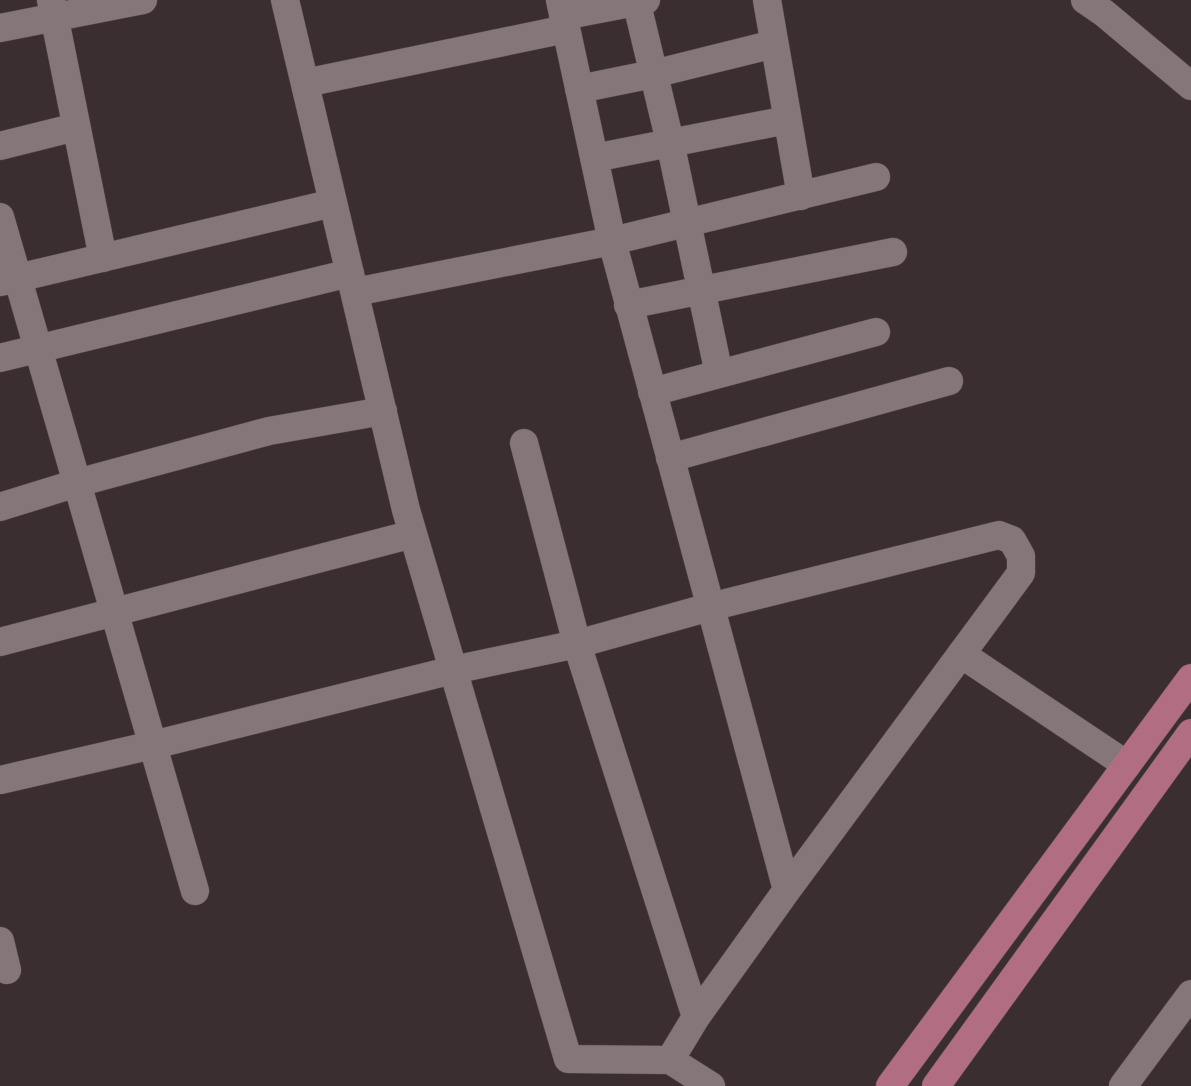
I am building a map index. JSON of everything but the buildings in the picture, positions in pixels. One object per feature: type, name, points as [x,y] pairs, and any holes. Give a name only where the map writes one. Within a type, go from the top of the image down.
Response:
[{"type":"main road","points":[[890,1086],[1191,678]]},
{"type":"main road","points":[[936,1086],[1191,733]]},
{"type":"street","points":[[0,28],[52,8],[142,0]]},
{"type":"street","points":[[285,0],[413,534],[568,1059],[670,1060],[711,1086]]},
{"type":"street","points":[[766,0],[801,196]]},
{"type":"street","points":[[1085,0],[1104,13],[1191,86]]},
{"type":"street","points":[[306,83],[563,15],[639,1],[653,74],[670,142],[719,374]]},
{"type":"street","points":[[52,8],[103,258]]},
{"type":"street","points":[[563,15],[612,241],[628,305],[787,890]]},
{"type":"street","points":[[579,89],[653,74],[774,44]]},
{"type":"street","points":[[594,158],[786,120]]},
{"type":"street","points":[[0,146],[76,127]]},
{"type":"street","points":[[0,358],[38,348],[352,283],[612,241],[876,177]]},
{"type":"street","points":[[9,280],[334,203]]},
{"type":"street","points":[[0,217],[9,280],[38,348],[195,891]]},
{"type":"street","points":[[628,305],[893,252]]},
{"type":"street","points":[[652,392],[876,332]]},
{"type":"street","points":[[670,458],[949,381]]},
{"type":"street","points":[[0,506],[269,431],[383,412]]},
{"type":"street","points":[[524,443],[577,644],[696,1017]]},
{"type":"street","points":[[0,642],[413,534]]},
{"type":"street","points":[[0,780],[152,745],[453,670],[577,644],[710,607],[999,535],[1012,540],[1021,556],[1021,573],[787,890],[696,1017],[670,1060]]},
{"type":"street","points":[[961,654],[1127,765]]},
{"type":"street","points":[[0,941],[7,970]]},
{"type":"street","points":[[1123,1086],[1191,994]]}]
